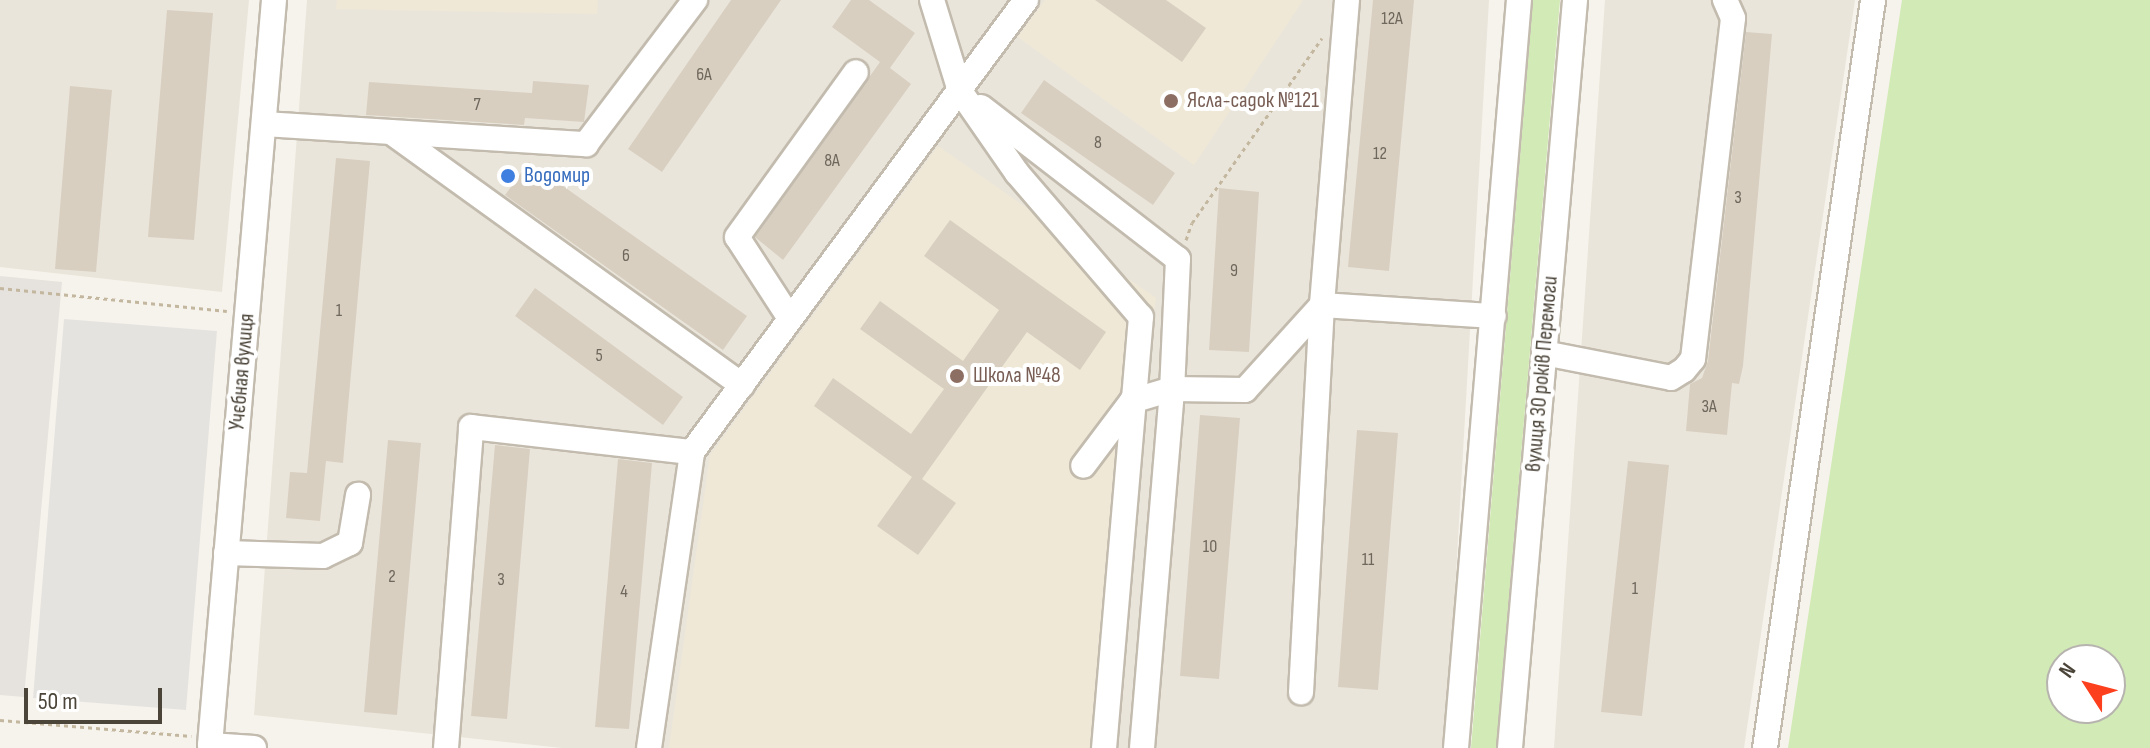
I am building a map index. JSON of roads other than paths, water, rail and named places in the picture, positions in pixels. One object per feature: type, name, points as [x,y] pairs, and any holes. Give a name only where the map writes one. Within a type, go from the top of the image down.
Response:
[{"type":"street","name":"Учєбная вулиця","points":[[254,748],[210,745],[274,0]]},
{"type":"street","points":[[264,124],[586,144],[695,0]]},
{"type":"street","points":[[932,0],[960,91],[1017,173],[1141,317],[1104,748]]},
{"type":"street","points":[[649,748],[692,452],[1026,0]]},
{"type":"street","points":[[1456,748],[1519,0]]},
{"type":"street","name":"вулиця 30 років Перемоги","points":[[1510,748],[1575,0]]},
{"type":"street","points":[[1544,353],[1671,378],[1684,370],[1693,359],[1733,18],[1725,0]]},
{"type":"street","points":[[1765,748],[1873,0]]},
{"type":"street","points":[[1301,692],[1322,305],[1347,1]]},
{"type":"street","points":[[789,317],[737,237],[856,72]]},
{"type":"street","points":[[960,91],[1178,259],[1172,389],[1142,748]]},
{"type":"street","points":[[391,132],[742,385]]},
{"type":"street","points":[[1322,305],[1494,316]]},
{"type":"street","points":[[1083,466],[1132,401],[1172,389],[1245,390],[1322,305]]},
{"type":"street","points":[[446,748],[471,427],[692,452]]},
{"type":"street","points":[[226,553],[323,556],[350,543],[358,495]]},
{"type":"place","name":"Ясла-садок №121","points":[[1171,101]]},
{"type":"place","name":"Водомир","points":[[508,176]]},
{"type":"place","name":"Школа №48","points":[[957,376]]}]
